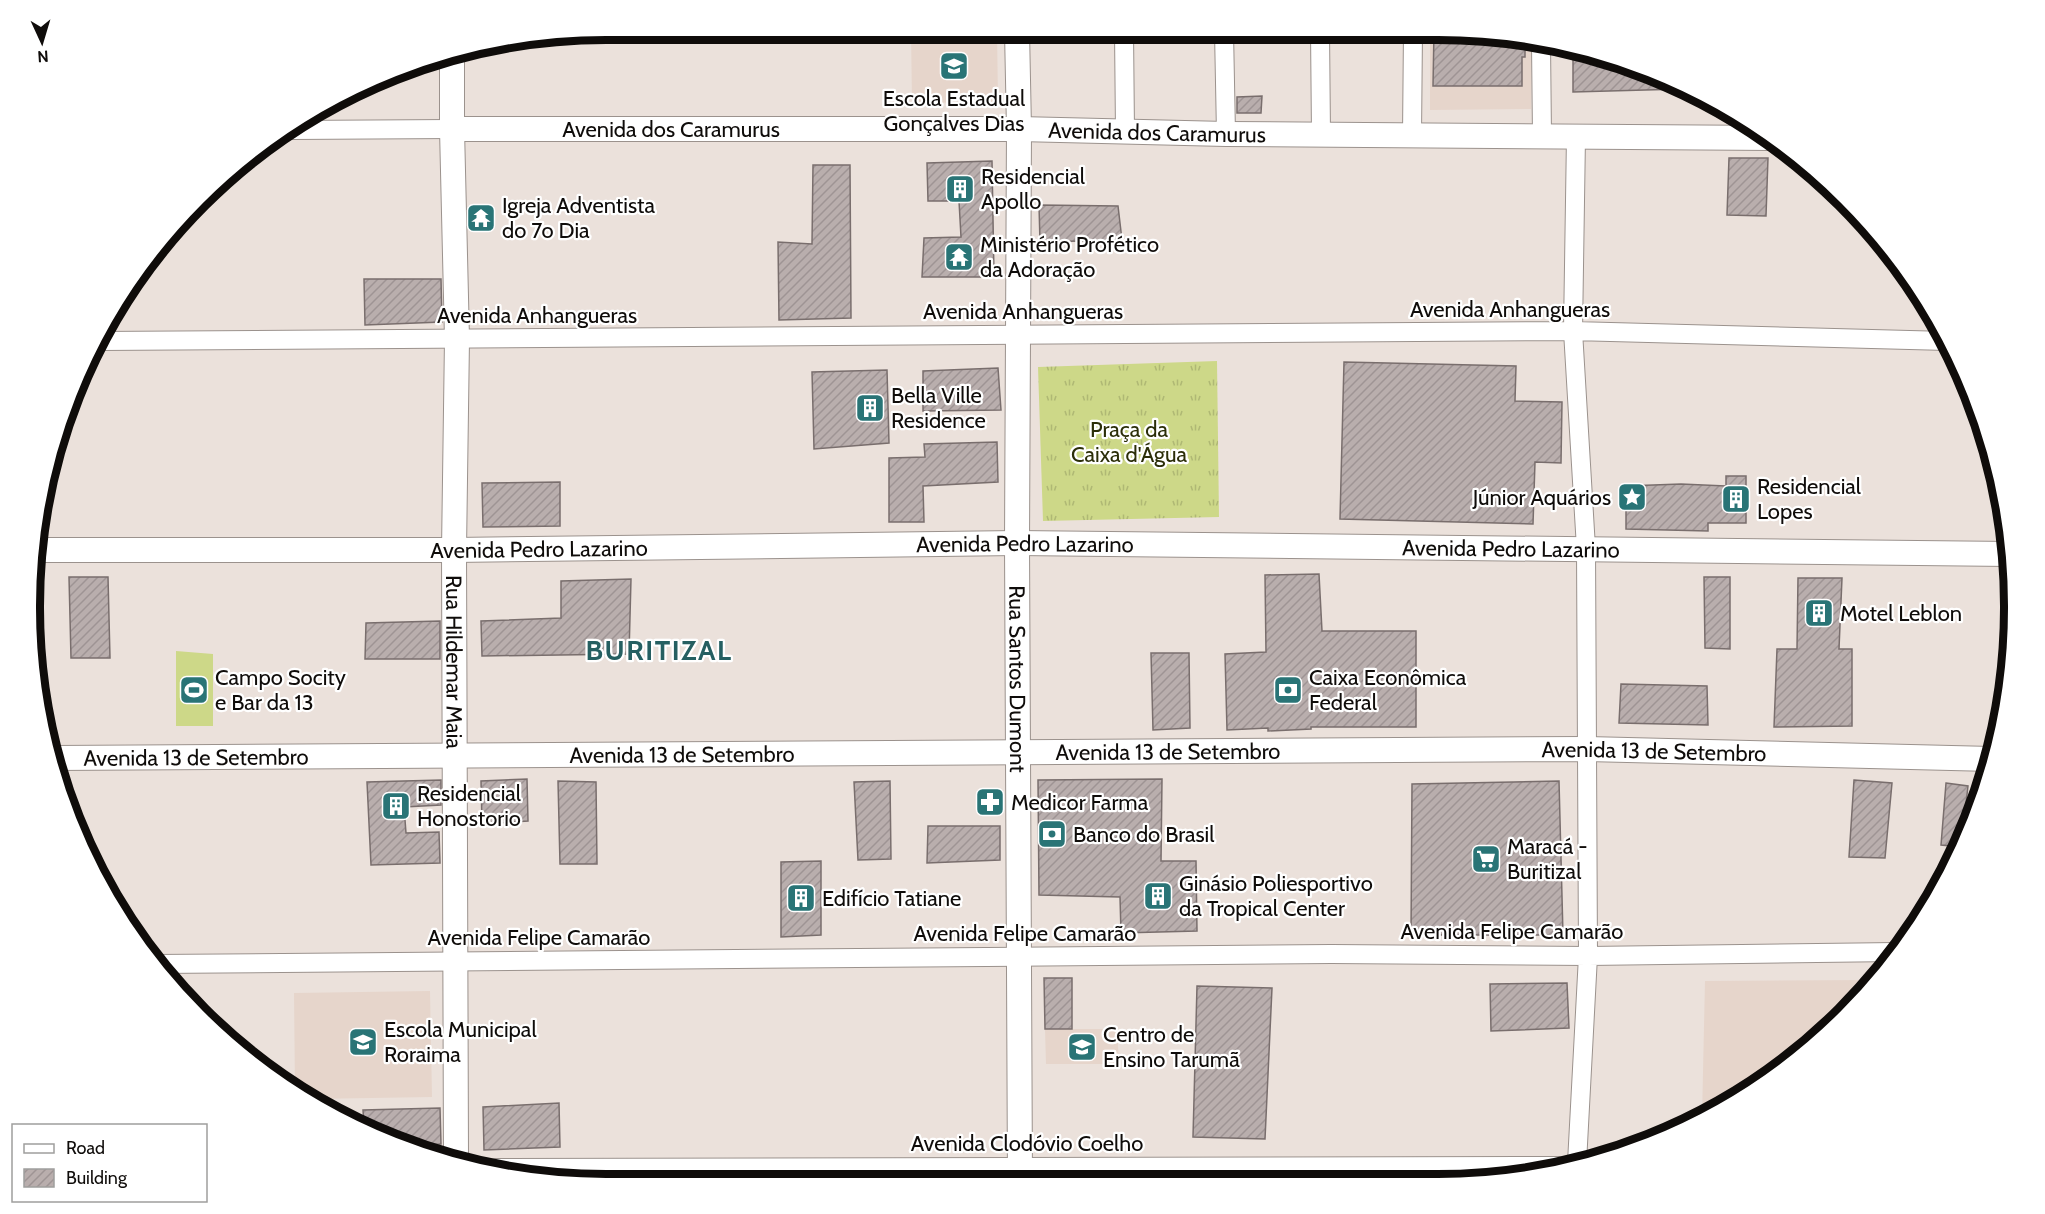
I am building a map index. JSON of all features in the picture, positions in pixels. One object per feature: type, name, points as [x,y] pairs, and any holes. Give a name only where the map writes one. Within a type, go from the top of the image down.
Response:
[{"type":"main road","name":"Rua Santos Dumont","points":[[1017,40],[1020,1174]]},
{"type":"main road","name":"Rua Hildemar Maia","points":[[452,63],[457,339],[454,550],[456,1153]]},
{"type":"main road","name":"Avenida dos Caramurus","points":[[452,129],[1019,129],[1226,134],[1754,137]]},
{"type":"main road","name":"Avenida Pedro Lazarino","points":[[44,550],[454,550],[1017,543],[2002,554]]},
{"type":"main road","name":"Avenida 13 de Setembro","points":[[61,758],[1587,749],[1983,759]]},
{"type":"street","points":[[1124,40],[1125,132]]},
{"type":"street","points":[[1224,40],[1226,134]]},
{"type":"street","points":[[1320,40],[1321,134]]},
{"type":"street","points":[[1413,40],[1413,135]]},
{"type":"street","points":[[1541,50],[1542,136]]},
{"type":"street","name":"Avenida dos Caramurus","points":[[302,130],[452,129]]},
{"type":"street","points":[[1576,136],[1573,331],[1586,548],[1588,956],[1577,1156]]},
{"type":"street","name":"Avenida Anhangueras","points":[[107,341],[1573,331],[1938,341]]},
{"type":"street","name":"Avenida Felipe Camarão","points":[[167,963],[1331,954],[1588,956],[1887,952]]},
{"type":"street","name":"Avenida Clodóvio Coelho","points":[[1080,1174],[1527,1167]]},
{"type":"street","name":"Avenida Clodóvio Coelho","points":[[530,1168],[945,1174]]},
{"type":"shaded area","name":"Escola Estadual Gonçalves Dias","points":[[911,40],[997,40],[998,102],[912,103]]},
{"type":"shaded area","points":[[1430,40],[1531,48],[1531,109],[1430,110]]},
{"type":"shaded area","points":[[1865,980],[1839,1008],[1783,1056],[1753,1078],[1702,1108],[1705,981]]},
{"type":"shaded area","name":"Escola Municipal Roraima","points":[[430,991],[432,1097],[325,1099],[295,1080],[294,993]]},
{"type":"shaded area","name":"Centro de Ensino Tarumã","points":[[1045,1029],[1117,1029],[1119,1064],[1046,1064]]},
{"type":"green space","name":"Praça da Caixa d'Água","points":[[1217,361],[1219,517],[1043,521],[1038,367]]},
{"type":"green space","name":"Campo Socity e Bar da 13","points":[[176,651],[213,654],[213,726],[176,726]]},
{"type":"building","points":[[1434,40],[1525,47],[1525,57],[1522,57],[1522,86],[1433,86]]},
{"type":"building","points":[[1573,57],[1620,71],[1667,89],[1573,92]]},
{"type":"building","points":[[1262,96],[1261,113],[1237,113],[1237,97]]},
{"type":"building","points":[[1729,158],[1768,158],[1766,216],[1727,215]]},
{"type":"building","points":[[992,161],[994,277],[922,277],[924,238],[961,237],[959,201],[928,201],[927,163]]},
{"type":"building","points":[[813,165],[850,165],[851,318],[779,320],[778,242],[812,244]]},
{"type":"building","points":[[1039,205],[1118,206],[1122,240],[1040,242]]},
{"type":"building","points":[[364,279],[441,279],[442,322],[365,325]]},
{"type":"building","points":[[1344,362],[1516,366],[1515,401],[1562,402],[1561,463],[1535,462],[1533,524],[1340,519]]},
{"type":"building","points":[[998,368],[1001,410],[923,411],[923,371]]},
{"type":"building","points":[[887,370],[889,443],[814,449],[812,372]]},
{"type":"building","points":[[997,442],[998,482],[923,486],[924,522],[889,522],[889,458],[925,457],[924,444]]},
{"type":"building","points":[[1726,476],[1746,476],[1746,523],[1708,523],[1708,531],[1626,529],[1626,486],[1681,484],[1726,486]]},
{"type":"building","points":[[560,482],[560,526],[483,527],[482,483]]},
{"type":"building","points":[[1319,574],[1322,631],[1416,631],[1416,727],[1227,730],[1225,654],[1266,652],[1265,575]]},
{"type":"building","points":[[69,577],[108,577],[110,658],[71,658]]},
{"type":"building","points":[[1704,577],[1730,577],[1730,649],[1705,648]]},
{"type":"building","points":[[1798,578],[1842,578],[1839,649],[1852,649],[1852,726],[1774,727],[1777,649],[1797,649]]},
{"type":"building","points":[[631,579],[629,654],[482,656],[481,621],[561,618],[561,581]]},
{"type":"building","points":[[440,621],[440,659],[365,659],[366,623]]},
{"type":"building","points":[[1151,653],[1189,653],[1190,728],[1153,730]]},
{"type":"building","points":[[1621,684],[1707,686],[1708,725],[1619,723]]},
{"type":"building","points":[[527,779],[528,821],[482,824],[481,781]]},
{"type":"building","points":[[1162,779],[1161,861],[1196,861],[1197,931],[1121,933],[1120,897],[1039,895],[1038,780]]},
{"type":"building","points":[[441,780],[441,805],[404,807],[406,833],[439,832],[440,863],[371,865],[367,782]]},
{"type":"building","points":[[1854,780],[1892,783],[1885,858],[1849,857]]},
{"type":"building","points":[[558,781],[596,782],[597,864],[560,864]]},
{"type":"building","points":[[890,781],[891,859],[858,860],[854,782]]},
{"type":"building","name":"Maracá - Buritizal","points":[[1559,781],[1563,935],[1411,935],[1412,784]]},
{"type":"building","points":[[1946,783],[1968,786],[1965,814],[1951,846],[1941,845]]},
{"type":"building","points":[[928,826],[1000,826],[1000,860],[927,863]]},
{"type":"building","name":"Edifício Tatiane","points":[[821,861],[821,935],[781,937],[781,862]]},
{"type":"building","points":[[1044,978],[1072,978],[1072,1029],[1045,1029]]},
{"type":"building","points":[[1567,983],[1569,1028],[1491,1031],[1490,984]]},
{"type":"building","points":[[1197,986],[1272,988],[1265,1139],[1193,1137]]},
{"type":"building","points":[[559,1103],[560,1147],[484,1150],[483,1107]]},
{"type":"building","points":[[440,1108],[441,1144],[429,1144],[390,1130],[364,1118],[363,1110]]},
{"type":"place","name":"Escola Estadual Gonçalves Dias","points":[[954,66]]},
{"type":"place","name":"Residencial Apollo","points":[[960,189]]},
{"type":"place","name":"Igreja Adventista do 7o Dia","points":[[481,218]]},
{"type":"place","name":"Ministério Profético da Adoração","points":[[959,257]]},
{"type":"place","name":"Bella Ville Residence","points":[[870,408]]},
{"type":"place","name":"Júnior Aquários","points":[[1632,497]]},
{"type":"place","name":"Residencial Lopes","points":[[1736,499]]},
{"type":"place","name":"Motel Leblon","points":[[1819,613]]},
{"type":"place","name":"Campo Socity e Bar da 13","points":[[194,690]]},
{"type":"place","name":"Caixa Econômica Federal","points":[[1288,690]]},
{"type":"place","name":"Medicor Farma","points":[[990,802]]},
{"type":"place","name":"Residencial Honostorio","points":[[396,806]]},
{"type":"place","name":"Banco do Brasil","points":[[1052,834]]},
{"type":"place","name":"Maracá - Buritizal","points":[[1486,859]]},
{"type":"place","name":"Ginásio Poliesportivo da Tropical Center","points":[[1158,896]]},
{"type":"place","name":"Edifício Tatiane","points":[[801,898]]},
{"type":"place","name":"Escola Municipal Roraima","points":[[363,1042]]},
{"type":"place","name":"Centro de Ensino Tarumã","points":[[1082,1047]]},
{"type":"district","name":"BURITIZAL","points":[[659,650]]}]
